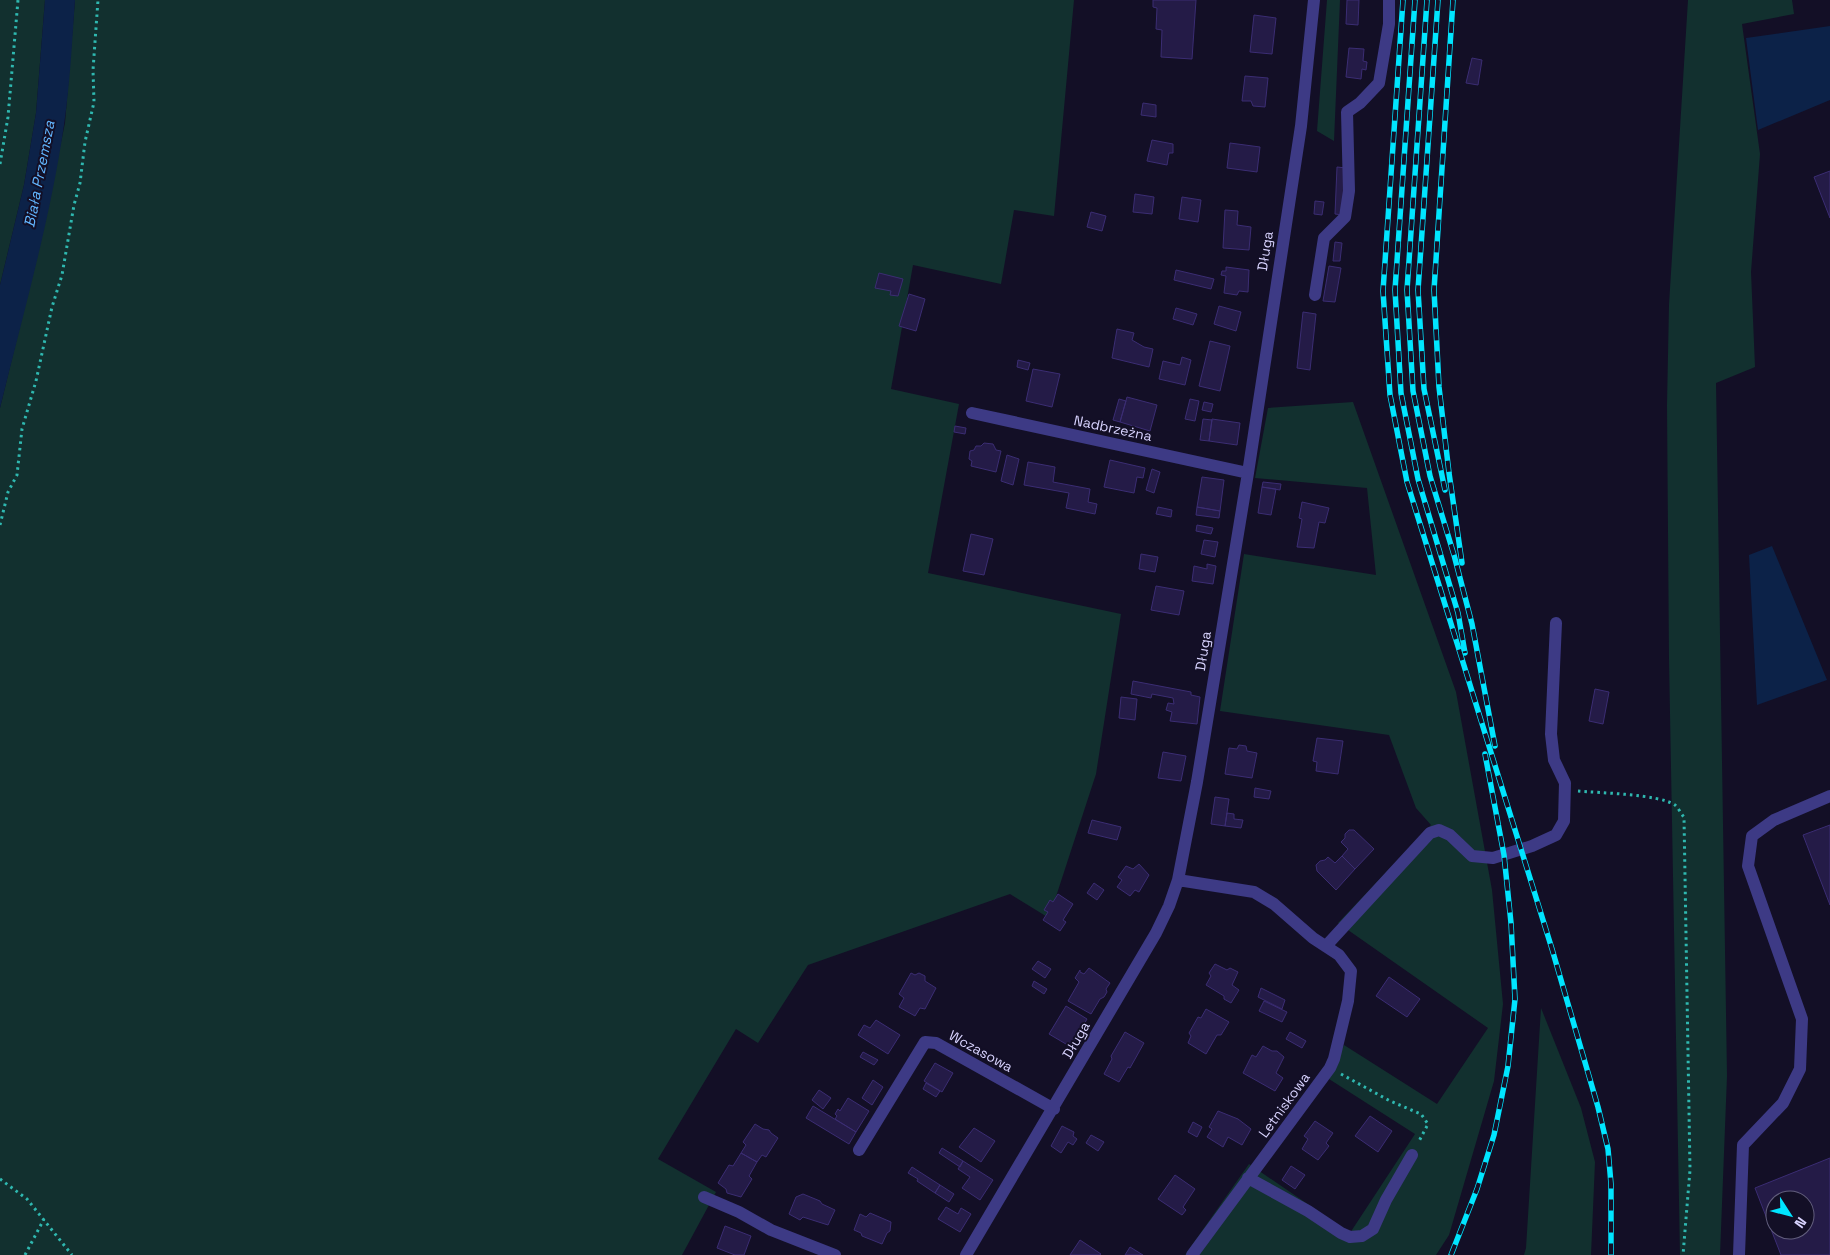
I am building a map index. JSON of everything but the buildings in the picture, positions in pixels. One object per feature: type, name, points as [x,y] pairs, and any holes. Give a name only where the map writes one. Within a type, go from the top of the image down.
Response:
[{"type":"street","name":"Długa","points":[[966,1255],[1054,1109],[1156,933],[1169,906],[1178,880],[1197,782],[1248,473],[1300,126],[1314,0]]},
{"type":"street","points":[[1315,295],[1324,238],[1345,217],[1349,191],[1347,112],[1360,103],[1379,83],[1389,24],[1390,0]]},
{"type":"street","name":"Nadbrzeżna","points":[[972,413],[1248,473]]},
{"type":"street","points":[[1178,880],[1254,892],[1326,946],[1430,833],[1439,830],[1450,835],[1472,856],[1493,858],[1532,846],[1556,835],[1564,821],[1565,783],[1554,760],[1551,734],[1556,622]]},
{"type":"street","points":[[1739,1255],[1743,1145],[1783,1103],[1800,1069],[1802,1019],[1748,866],[1752,836],[1774,820],[1830,796]]},
{"type":"street","name":"Letniskowa","points":[[1192,1255],[1330,1068],[1336,1052],[1348,1001],[1351,971],[1339,955],[1326,946]]},
{"type":"street","name":"Wczasowa","points":[[859,1150],[925,1042],[936,1043],[1054,1109]]},
{"type":"street","points":[[1248,1178],[1308,1211],[1341,1233],[1350,1237],[1362,1236],[1373,1229],[1386,1200],[1412,1155]]},
{"type":"street","points":[[704,1197],[739,1212],[771,1230],[835,1255]]},
{"type":"path","points":[[0,164],[8,117],[18,0]]},
{"type":"path","points":[[0,525],[8,492],[17,475],[22,429],[36,381],[52,307],[62,275],[74,205],[80,183],[85,142],[94,102],[93,70],[98,0]]},
{"type":"path","points":[[1564,790],[1633,795],[1655,799],[1675,805],[1684,817],[1689,998],[1690,1170],[1683,1255]]},
{"type":"path","points":[[1330,1068],[1390,1101],[1421,1114],[1428,1124],[1412,1155]]},
{"type":"path","points":[[0,1179],[27,1199],[72,1255]]},
{"type":"path","points":[[25,1255],[44,1219]]},
{"type":"green space","points":[[0,0],[45,0],[36,113],[24,185],[0,285]]},
{"type":"green space","points":[[75,0],[1074,0],[1054,216],[1014,210],[1001,284],[913,265],[891,389],[959,404],[928,573],[1121,614],[1096,774],[1049,918],[1010,894],[808,965],[758,1043],[736,1029],[658,1159],[716,1192],[682,1255],[0,1255],[0,408],[40,243],[65,123]]},
{"type":"green space","points":[[1327,0],[1340,0],[1334,141],[1317,131]]},
{"type":"green space","points":[[1688,0],[1792,0],[1794,14],[1742,24],[1760,154],[1751,272],[1755,367],[1716,383],[1727,1076],[1720,1255],[1680,1255],[1669,659],[1667,405],[1669,305]]},
{"type":"green space","points":[[1353,402],[1456,692],[1492,890],[1503,1004],[1494,1081],[1449,1235],[1436,1255],[1185,1255],[1249,1164],[1350,1233],[1415,1134],[1329,1079],[1344,1045],[1437,1104],[1488,1028],[1338,923],[1431,825],[1416,808],[1389,735],[1220,711],[1244,554],[1376,575],[1367,488],[1255,478],[1268,408]]},
{"type":"green space","points":[[1541,1008],[1581,1108],[1595,1162],[1591,1255],[1524,1255],[1526,1248]]},
{"type":"water","name":"Biała Przemsza","points":[[45,0],[75,0],[68,94],[51,196],[0,408],[0,285],[24,185],[36,113]]},
{"type":"water","points":[[1830,26],[1830,100],[1758,130],[1746,38]]},
{"type":"water","points":[[1772,546],[1827,680],[1757,705],[1749,555]]},
{"type":"railway","points":[[1403,0],[1383,291],[1390,395],[1407,482],[1552,949],[1598,1107],[1608,1149],[1611,1184],[1611,1255]]},
{"type":"railway","points":[[1415,0],[1395,290],[1401,393],[1418,479],[1458,613],[1465,653]]},
{"type":"railway","points":[[1427,0],[1407,290],[1413,391],[1430,476],[1454,555],[1472,624],[1495,746]]},
{"type":"railway","points":[[1438,0],[1418,290],[1424,389],[1445,490]]},
{"type":"railway","points":[[1453,0],[1434,290],[1439,387],[1462,563]]},
{"type":"railway","points":[[1451,1255],[1477,1189],[1494,1135],[1508,1066],[1515,999],[1511,923],[1504,855],[1485,754]]}]
